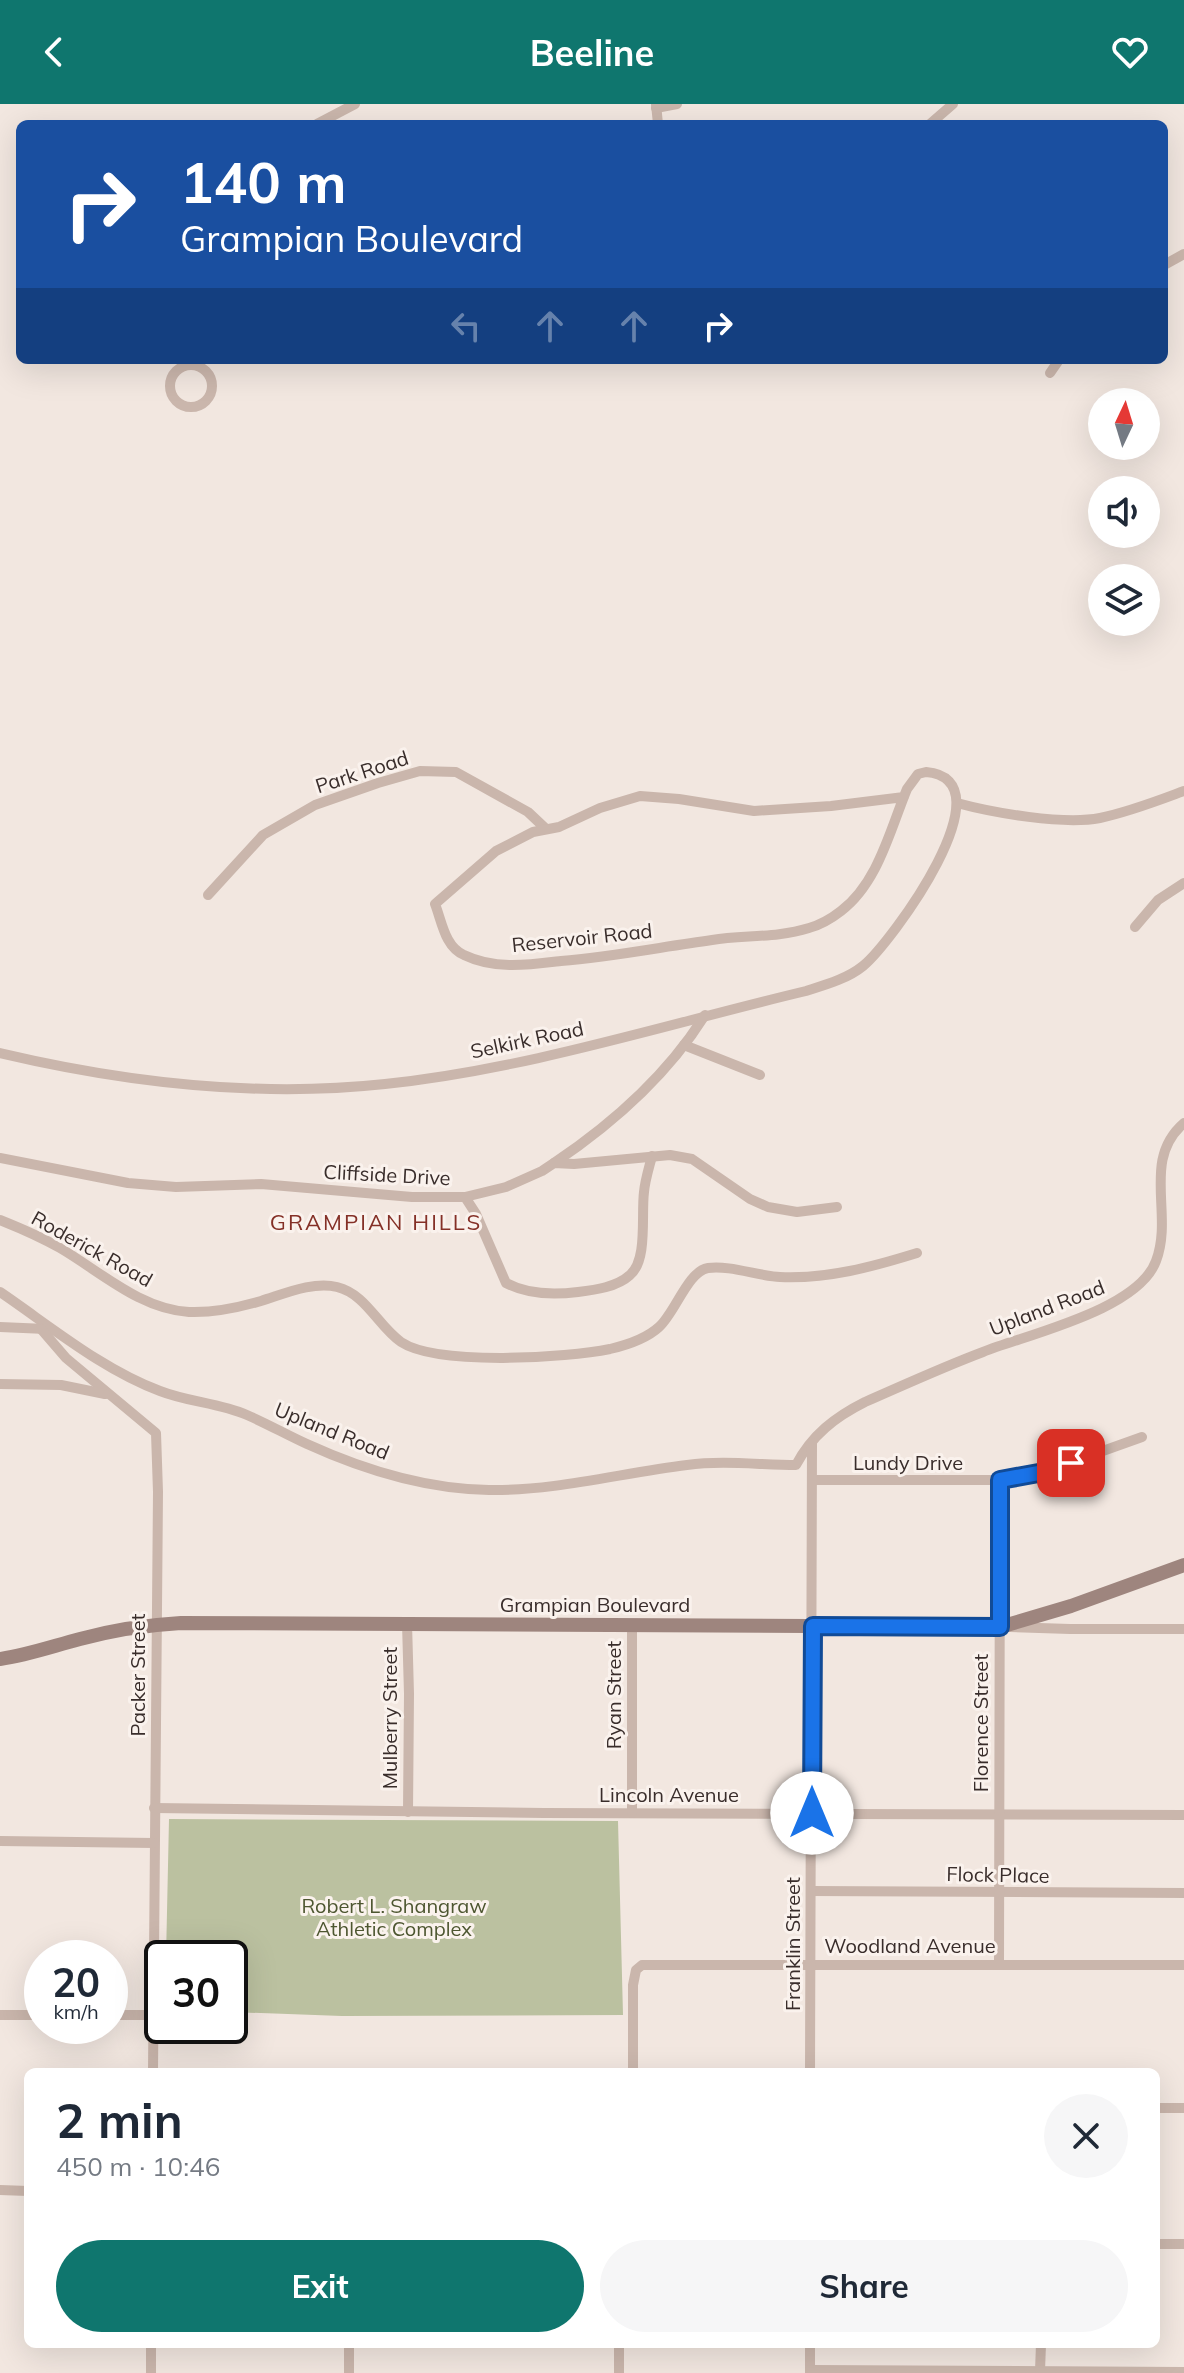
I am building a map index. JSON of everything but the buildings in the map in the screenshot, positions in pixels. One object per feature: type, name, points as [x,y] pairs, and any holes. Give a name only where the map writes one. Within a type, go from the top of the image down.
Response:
[{"type":"street","points":[[325,120],[355,104]]},
{"type":"street","points":[[656,106],[677,104]]},
{"type":"street","points":[[935,120],[953,104]]},
{"type":"street","points":[[195,364],[182,367],[172,379],[172,395],[184,406],[200,405],[211,394],[210,377],[200,364]]},
{"type":"street","points":[[1050,373],[1056,364]]},
{"type":"street","name":"Park Road","points":[[208,895],[263,835],[315,805],[420,771],[456,772],[528,812],[545,828]]},
{"type":"street","name":"Reservoir Road","points":[[904,797],[754,811],[640,796],[600,808],[559,827],[545,828],[496,851],[435,904],[449,943],[458,952],[490,964],[610,957],[714,939],[770,936],[811,928],[839,913],[858,895],[881,853],[904,797],[907,789],[918,774],[941,774],[952,785],[957,803]]},
{"type":"street","points":[[957,803],[1056,820],[1098,818],[1184,791]]},
{"type":"street","name":"Selkirk Road","points":[[0,1053],[85,1071],[197,1086],[259,1090],[387,1084],[588,1046],[806,991],[838,980],[861,967],[888,936],[914,901],[952,834],[957,803]]},
{"type":"street","points":[[1135,927],[1158,900],[1184,883]]},
{"type":"street","points":[[465,1197],[506,1187],[554,1163],[612,1119],[684,1045],[705,1015]]},
{"type":"street","points":[[684,1045],[760,1075]]},
{"type":"street","name":"Upland Road","points":[[0,1292],[108,1365],[160,1391],[243,1413],[360,1465],[442,1486],[487,1490],[528,1489],[691,1464],[796,1465],[812,1441],[833,1420],[865,1402],[986,1351],[1091,1313],[1135,1288],[1152,1269],[1159,1252],[1163,1158],[1171,1135],[1184,1123]]},
{"type":"street","points":[[554,1163],[670,1155],[692,1159],[750,1199],[768,1207],[797,1212],[837,1207]]},
{"type":"street","name":"Cliffside Drive","points":[[0,1158],[140,1184],[176,1187],[261,1184],[412,1197],[465,1197],[476,1214],[506,1283],[545,1294],[606,1287],[632,1274],[640,1261],[644,1191],[652,1156]]},
{"type":"street","name":"Roderick Road","points":[[0,1220],[60,1248],[139,1297],[172,1309],[215,1311],[300,1290],[335,1286],[353,1293],[387,1330],[409,1346],[444,1354],[495,1358],[572,1355],[609,1349],[644,1338],[666,1320],[691,1280],[707,1268],[777,1277],[826,1276],[869,1268],[917,1253]]},
{"type":"street","points":[[0,1327],[54,1330]]},
{"type":"street","name":"Packer Street","points":[[41,1329],[66,1358],[156,1433],[153,1940]]},
{"type":"street","points":[[0,1384],[61,1385],[111,1395]]},
{"type":"street","name":"Lundy Drive","points":[[812,1480],[1000,1480],[1044,1472],[1142,1437]]},
{"type":"street","points":[[812,1441],[812,1480]]},
{"type":"street","name":"Franklin Street","points":[[810,2068],[812,1480]]},
{"type":"street","name":"Florence Street","points":[[999,1965],[1000,1480]]},
{"type":"street","name":"Grampian Boulevard","points":[[0,1659],[98,1634],[155,1625],[407,1623],[1000,1627],[1071,1606],[1184,1565]]},
{"type":"street","name":"Mulberry Street","points":[[407,1623],[408,1812]]},
{"type":"street","name":"Ryan Street","points":[[632,1625],[632,1813]]},
{"type":"street","points":[[1000,1627],[1184,1629]]},
{"type":"street","name":"Lincoln Avenue","points":[[154,1808],[1184,1815]]},
{"type":"street","points":[[0,1841],[154,1843]]},
{"type":"street","name":"Flock Place","points":[[811,1891],[1184,1893]]},
{"type":"street","name":"Woodland Avenue","points":[[633,2068],[633,1985],[637,1968],[651,1964],[1184,1965]]},
{"type":"street","points":[[0,2015],[24,2015]]},
{"type":"street","name":"Packer Street","points":[[153,2044],[153,2068]]},
{"type":"street","points":[[1160,2108],[1184,2108]]},
{"type":"street","points":[[0,2190],[24,2191]]},
{"type":"street","points":[[1160,2244],[1184,2244]]},
{"type":"street","points":[[151,2348],[151,2373]]},
{"type":"street","points":[[349,2348],[349,2373]]},
{"type":"street","points":[[619,2348],[619,2373]]},
{"type":"street","points":[[810,2348],[810,2372],[1184,2372]]},
{"type":"street","points":[[1040,2371],[1041,2348]]},
{"type":"green space","name":"Robert L. Shangraw Athletic Complex","points":[[169,1819],[618,1821],[623,2015],[342,2016],[248,2013],[248,1940],[166,1940]]},
{"type":"district","name":"GRAMPIAN HILLS","points":[[376,1222]]},
{"type":"route","points":[[812,1813],[813,1626],[1000,1627],[1000,1480],[1019,1478],[1071,1463]]}]
